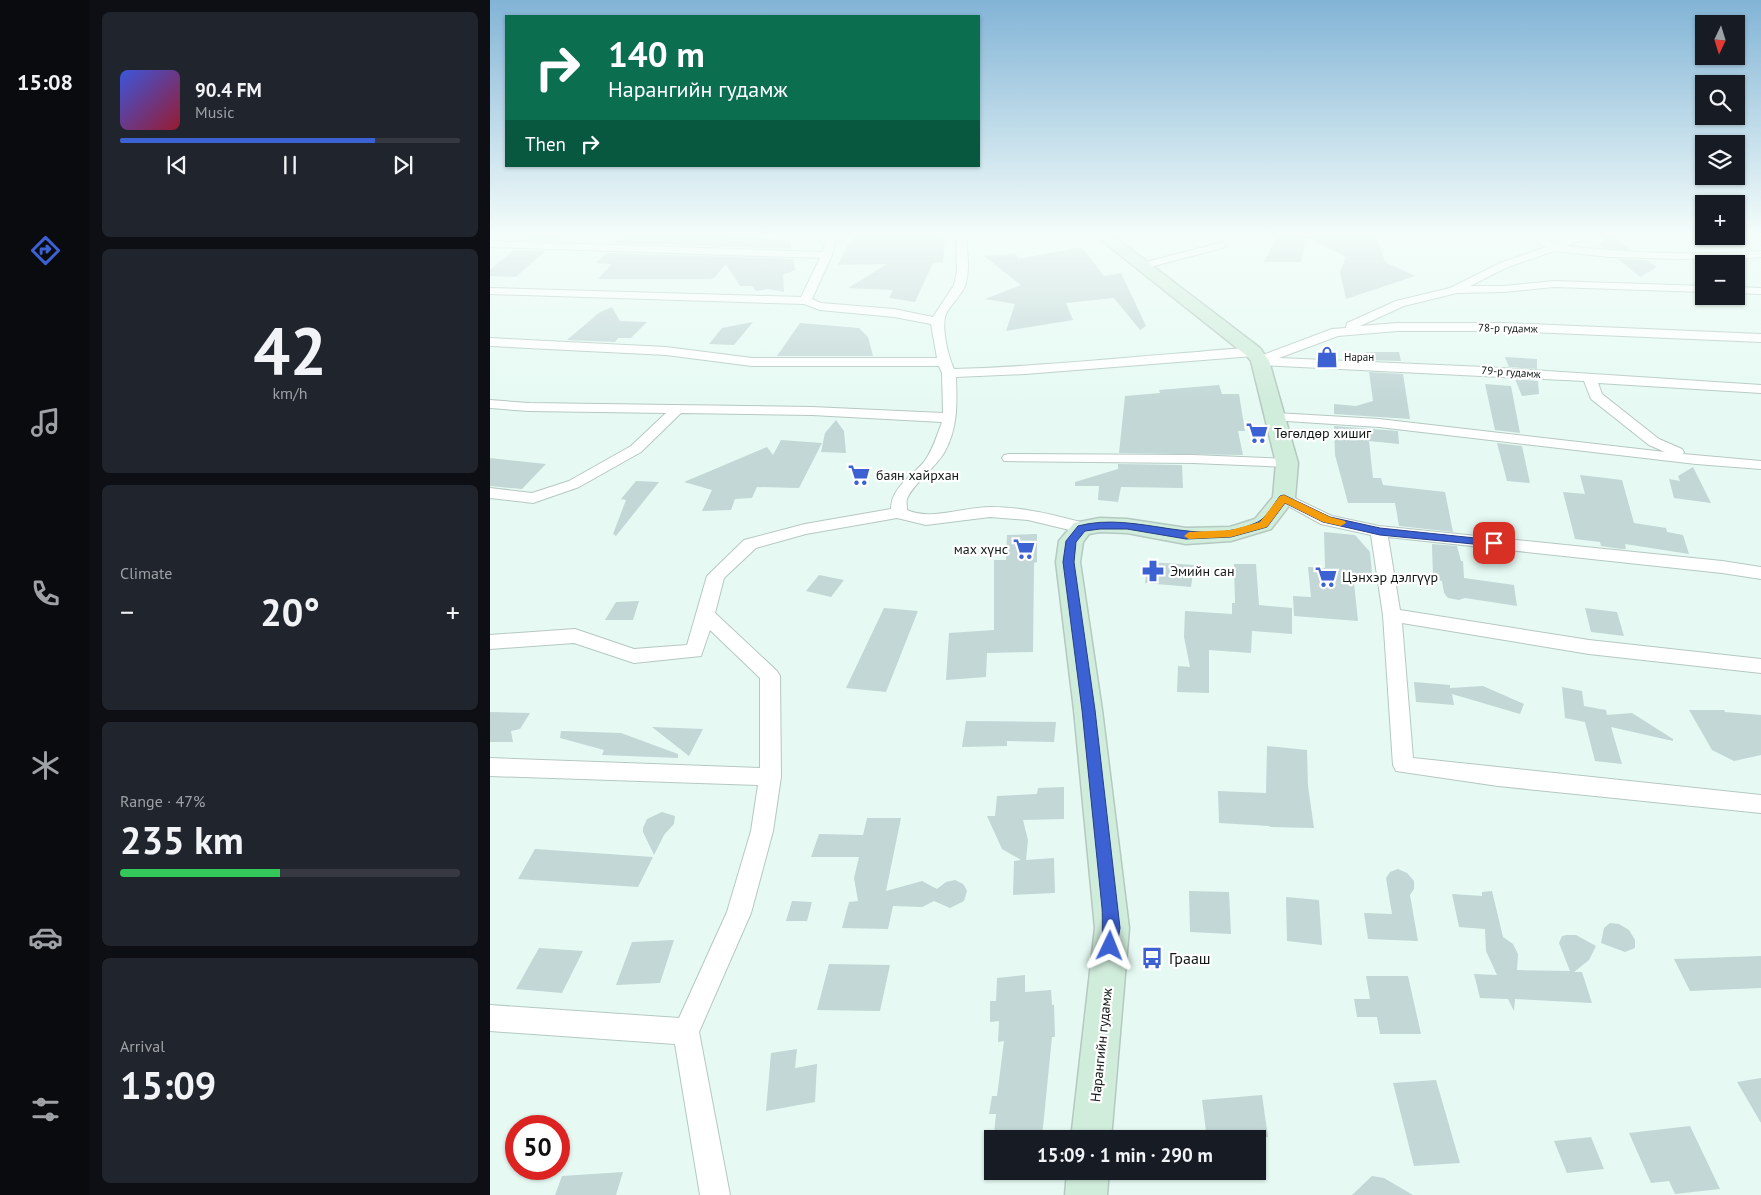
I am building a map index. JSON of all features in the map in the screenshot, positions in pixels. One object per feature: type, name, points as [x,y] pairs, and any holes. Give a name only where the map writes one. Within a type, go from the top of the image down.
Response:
[{"type":"main road","points":[[1082,528],[1100,525],[1127,526],[1186,536],[1231,534],[1263,524],[1284,498],[1287,463],[1276,417],[1257,356],[1174,291]]},
{"type":"main road","name":"Нарангийн гудамж","points":[[1082,528],[1071,541],[1068,562],[1088,710],[1112,928],[1092,1130]]},
{"type":"main road","points":[[1086,1195],[1087,1180]]},
{"type":"street","points":[[490,291],[805,302],[820,306],[894,312],[938,321]]},
{"type":"street","points":[[805,302],[810,291]]},
{"type":"street","points":[[899,513],[899,500],[912,481],[929,465],[938,451],[950,418],[946,368],[938,321],[940,310],[957,291]]},
{"type":"street","points":[[1336,332],[1400,304],[1451,291]]},
{"type":"street","name":"78-р гудамж","points":[[1257,356],[1336,332],[1397,327],[1504,327],[1761,338]]},
{"type":"street","points":[[490,342],[666,352],[752,362],[946,368],[1005,373],[1191,354],[1257,356]]},
{"type":"street","name":"79-р гудамж","points":[[1257,356],[1341,366],[1485,371],[1761,389]]},
{"type":"street","points":[[1602,378],[1590,380],[1596,396],[1654,442],[1696,460]]},
{"type":"street","points":[[490,404],[812,411],[950,418]]},
{"type":"street","points":[[490,493],[532,498],[574,484],[636,449],[678,409]]},
{"type":"street","points":[[1276,417],[1379,423],[1696,460],[1761,465]]},
{"type":"street","points":[[1009,458],[1193,459],[1287,463]]},
{"type":"street","points":[[1284,498],[1327,520],[1380,531],[1722,567],[1761,573]]},
{"type":"street","points":[[490,642],[574,636],[634,656],[694,651],[716,576],[750,544],[805,529],[899,513],[910,520],[940,519],[969,513],[1011,513],[1048,518],[1082,528]]},
{"type":"street","points":[[1380,531],[1392,615],[1403,765],[1498,777],[1761,804]]},
{"type":"street","points":[[706,615],[770,676],[770,776],[762,831],[739,913],[686,1032],[715,1195]]},
{"type":"street","points":[[1392,615],[1589,647],[1761,666]]},
{"type":"street","points":[[490,767],[770,776]]},
{"type":"street","points":[[490,1018],[686,1032]]},
{"type":"building","points":[[893,291],[920,291],[915,302],[889,298]]},
{"type":"building","points":[[1006,291],[1129,291],[1146,326],[1140,330],[1114,298],[1066,303],[1073,320],[1006,331],[1015,304],[985,299]]},
{"type":"building","points":[[1344,291],[1371,291],[1346,299]]},
{"type":"building","points":[[612,307],[620,321],[647,322],[631,338],[618,338],[615,342],[567,340],[600,312]]},
{"type":"building","points":[[753,322],[734,345],[709,344],[722,328]]},
{"type":"building","points":[[800,323],[859,328],[868,337],[873,356],[777,356]]},
{"type":"building","points":[[1366,352],[1399,352],[1401,361],[1367,360]]},
{"type":"building","points":[[1505,357],[1537,359],[1537,369],[1509,367]]},
{"type":"building","points":[[1369,372],[1403,374],[1410,419],[1334,414],[1334,404],[1356,406],[1373,401]]},
{"type":"building","points":[[1515,379],[1538,381],[1539,394],[1522,396]]},
{"type":"building","points":[[1485,384],[1511,386],[1520,433],[1495,430]]},
{"type":"building","points":[[1219,385],[1222,394],[1239,394],[1245,431],[1238,431],[1243,455],[1119,453],[1125,396],[1160,393],[1159,390]]},
{"type":"building","points":[[836,420],[844,431],[846,453],[821,452],[825,433]]},
{"type":"building","points":[[1334,426],[1398,431],[1399,444],[1369,441],[1373,478],[1381,478],[1383,485],[1445,492],[1453,532],[1399,526],[1395,503],[1348,503],[1335,455]]},
{"type":"building","points":[[781,440],[822,443],[799,488],[757,487],[752,498],[735,499],[731,510],[702,511],[712,490],[684,482],[767,447],[773,455]]},
{"type":"building","points":[[1497,443],[1522,446],[1530,483],[1507,481]]},
{"type":"building","points":[[490,458],[546,464],[522,489],[490,486]]},
{"type":"building","points":[[1118,464],[1182,465],[1183,488],[1121,487],[1118,502],[1098,500],[1099,486],[1075,486],[1075,482],[1118,469]]},
{"type":"building","points":[[1693,467],[1711,503],[1674,498],[1669,479],[1680,481],[1678,476]]},
{"type":"building","points":[[1580,475],[1622,480],[1634,523],[1666,528],[1667,532],[1683,535],[1689,554],[1625,544],[1626,549],[1621,549],[1601,546],[1600,542],[1575,539],[1563,492],[1585,494]]},
{"type":"building","points":[[636,481],[659,482],[616,536],[613,534],[626,500],[621,499]]},
{"type":"building","points":[[1324,532],[1355,535],[1370,552],[1373,584],[1354,583],[1358,621],[1294,616],[1293,596],[1311,597],[1308,567],[1325,568]]},
{"type":"building","points":[[1037,534],[1037,562],[1034,563],[1033,652],[987,653],[986,677],[946,680],[949,633],[994,630],[994,560],[1006,560],[1007,535]]},
{"type":"building","points":[[1432,544],[1457,546],[1461,561],[1463,561],[1464,578],[1514,585],[1517,606],[1465,598],[1459,600],[1448,598],[1444,593],[1442,581],[1433,579]]},
{"type":"building","points":[[1148,562],[1194,565],[1191,587],[1145,583]]},
{"type":"building","points":[[1234,564],[1256,564],[1259,605],[1292,608],[1292,634],[1252,631],[1251,653],[1209,650],[1209,693],[1177,692],[1178,666],[1190,667],[1184,637],[1185,611],[1232,614],[1232,603],[1235,603]]},
{"type":"building","points":[[819,575],[844,580],[831,597],[806,591]]},
{"type":"building","points":[[639,601],[633,620],[605,620],[616,602]]},
{"type":"building","points":[[884,608],[918,611],[886,692],[846,688]]},
{"type":"building","points":[[1585,608],[1617,612],[1624,636],[1591,632]]},
{"type":"building","points":[[1414,682],[1450,685],[1450,688],[1483,686],[1524,704],[1520,714],[1452,694],[1454,705],[1416,702]]},
{"type":"building","points":[[1562,687],[1582,691],[1584,706],[1606,710],[1607,715],[1632,713],[1673,739],[1673,741],[1611,727],[1622,764],[1595,761],[1585,722],[1565,718]]},
{"type":"building","points":[[1689,710],[1724,710],[1725,712],[1761,715],[1761,755],[1734,761],[1712,750]]},
{"type":"building","points":[[490,712],[530,713],[520,729],[511,731],[513,742],[490,742]]},
{"type":"building","points":[[966,721],[1056,722],[1054,742],[1007,741],[1007,746],[962,747]]},
{"type":"building","points":[[652,727],[703,729],[689,756]]},
{"type":"building","points":[[561,731],[621,733],[678,754],[678,758],[602,755],[604,750],[560,738]]},
{"type":"building","points":[[1267,746],[1307,750],[1308,786],[1314,828],[1219,823],[1218,791],[1266,793]]},
{"type":"building","points":[[1064,787],[1064,819],[1023,820],[1028,840],[1026,860],[1054,858],[1055,893],[1013,895],[1014,861],[1021,860],[1002,849],[987,816],[995,816],[997,796],[1037,794],[1038,788]]},
{"type":"building","points":[[662,812],[675,816],[674,824],[664,835],[654,855],[643,832],[643,828],[647,819]]},
{"type":"building","points":[[867,818],[901,818],[886,891],[922,881],[937,889],[946,882],[955,880],[963,884],[967,891],[964,901],[950,908],[934,901],[922,907],[893,906],[888,929],[842,928],[849,902],[858,901],[854,878],[859,857],[811,857],[819,834],[863,835]]},
{"type":"building","points":[[535,849],[653,857],[638,887],[518,879]]},
{"type":"building","points":[[1398,869],[1407,873],[1414,881],[1414,889],[1410,895],[1418,941],[1368,939],[1364,913],[1392,914],[1386,878],[1390,872]]},
{"type":"building","points":[[1189,891],[1229,892],[1231,934],[1190,932]]},
{"type":"building","points":[[1492,891],[1503,937],[1513,944],[1518,954],[1517,970],[1570,971],[1559,943],[1562,936],[1576,935],[1596,946],[1589,960],[1574,972],[1582,972],[1592,1003],[1515,999],[1514,1011],[1508,999],[1480,998],[1474,974],[1497,975],[1486,951],[1485,929],[1459,927],[1452,894],[1482,896],[1482,892]]},
{"type":"building","points":[[1286,897],[1319,900],[1322,945],[1287,941]]},
{"type":"building","points":[[792,901],[812,902],[807,921],[786,921]]},
{"type":"building","points":[[1610,923],[1619,924],[1629,930],[1635,940],[1635,948],[1625,952],[1601,943],[1604,928]]},
{"type":"building","points":[[674,940],[660,983],[616,985],[632,942]]},
{"type":"building","points":[[539,948],[583,951],[562,993],[516,989]]},
{"type":"building","points":[[1761,956],[1761,988],[1690,991],[1674,959]]},
{"type":"building","points":[[829,964],[890,965],[880,1011],[817,1010]]},
{"type":"building","points":[[1025,975],[1025,992],[1051,990],[1052,1005],[1054,1005],[1055,1037],[1052,1037],[1043,1130],[994,1130],[996,1114],[989,1114],[992,1096],[997,1096],[1004,1041],[998,1042],[999,1021],[990,1022],[990,1001],[996,1001],[997,978]]},
{"type":"building","points":[[1366,976],[1408,976],[1421,1034],[1380,1034],[1377,1017],[1357,1017],[1354,999],[1370,999]]},
{"type":"building","points":[[797,1049],[795,1068],[817,1064],[815,1102],[766,1111],[771,1053]]},
{"type":"building","points":[[1761,1078],[1761,1123],[1737,1082]]},
{"type":"building","points":[[1436,1080],[1460,1163],[1414,1166],[1393,1083]]},
{"type":"building","points":[[1262,1095],[1268,1137],[1266,1137],[1266,1130],[1206,1130],[1202,1100]]},
{"type":"building","points":[[1690,1126],[1720,1189],[1675,1194],[1669,1181],[1651,1183],[1629,1133]]},
{"type":"building","points":[[1591,1137],[1604,1169],[1567,1173],[1554,1141]]},
{"type":"building","points":[[623,1172],[616,1195],[555,1195],[561,1180],[570,1180],[570,1175]]},
{"type":"building","points":[[1372,1176],[1384,1178],[1413,1195],[1352,1195]]},
{"type":"slow traffic","points":[[1189,536],[1231,534],[1263,524],[1284,498],[1327,520],[1341,523]]},
{"type":"place","name":"Наран","points":[[1327,357]]},
{"type":"place","name":"Төгөлдөр хишиг","points":[[1257,433]]},
{"type":"place","name":"баян хайрхан","points":[[859,475]]},
{"type":"place","name":"мах хүнс","points":[[1024,549]]},
{"type":"place","name":"Эмийн сан","points":[[1153,571]]},
{"type":"place","name":"Цэнхэр дэлгүүр","points":[[1326,577]]},
{"type":"place","name":"Грааш","points":[[1152,958]]},
{"type":"route","points":[[1110,946],[1112,928],[1110,908],[1088,710],[1068,562],[1071,541],[1082,528],[1100,525],[1127,526],[1186,536],[1231,534],[1263,524],[1284,498],[1327,520],[1380,531],[1494,543]]}]
